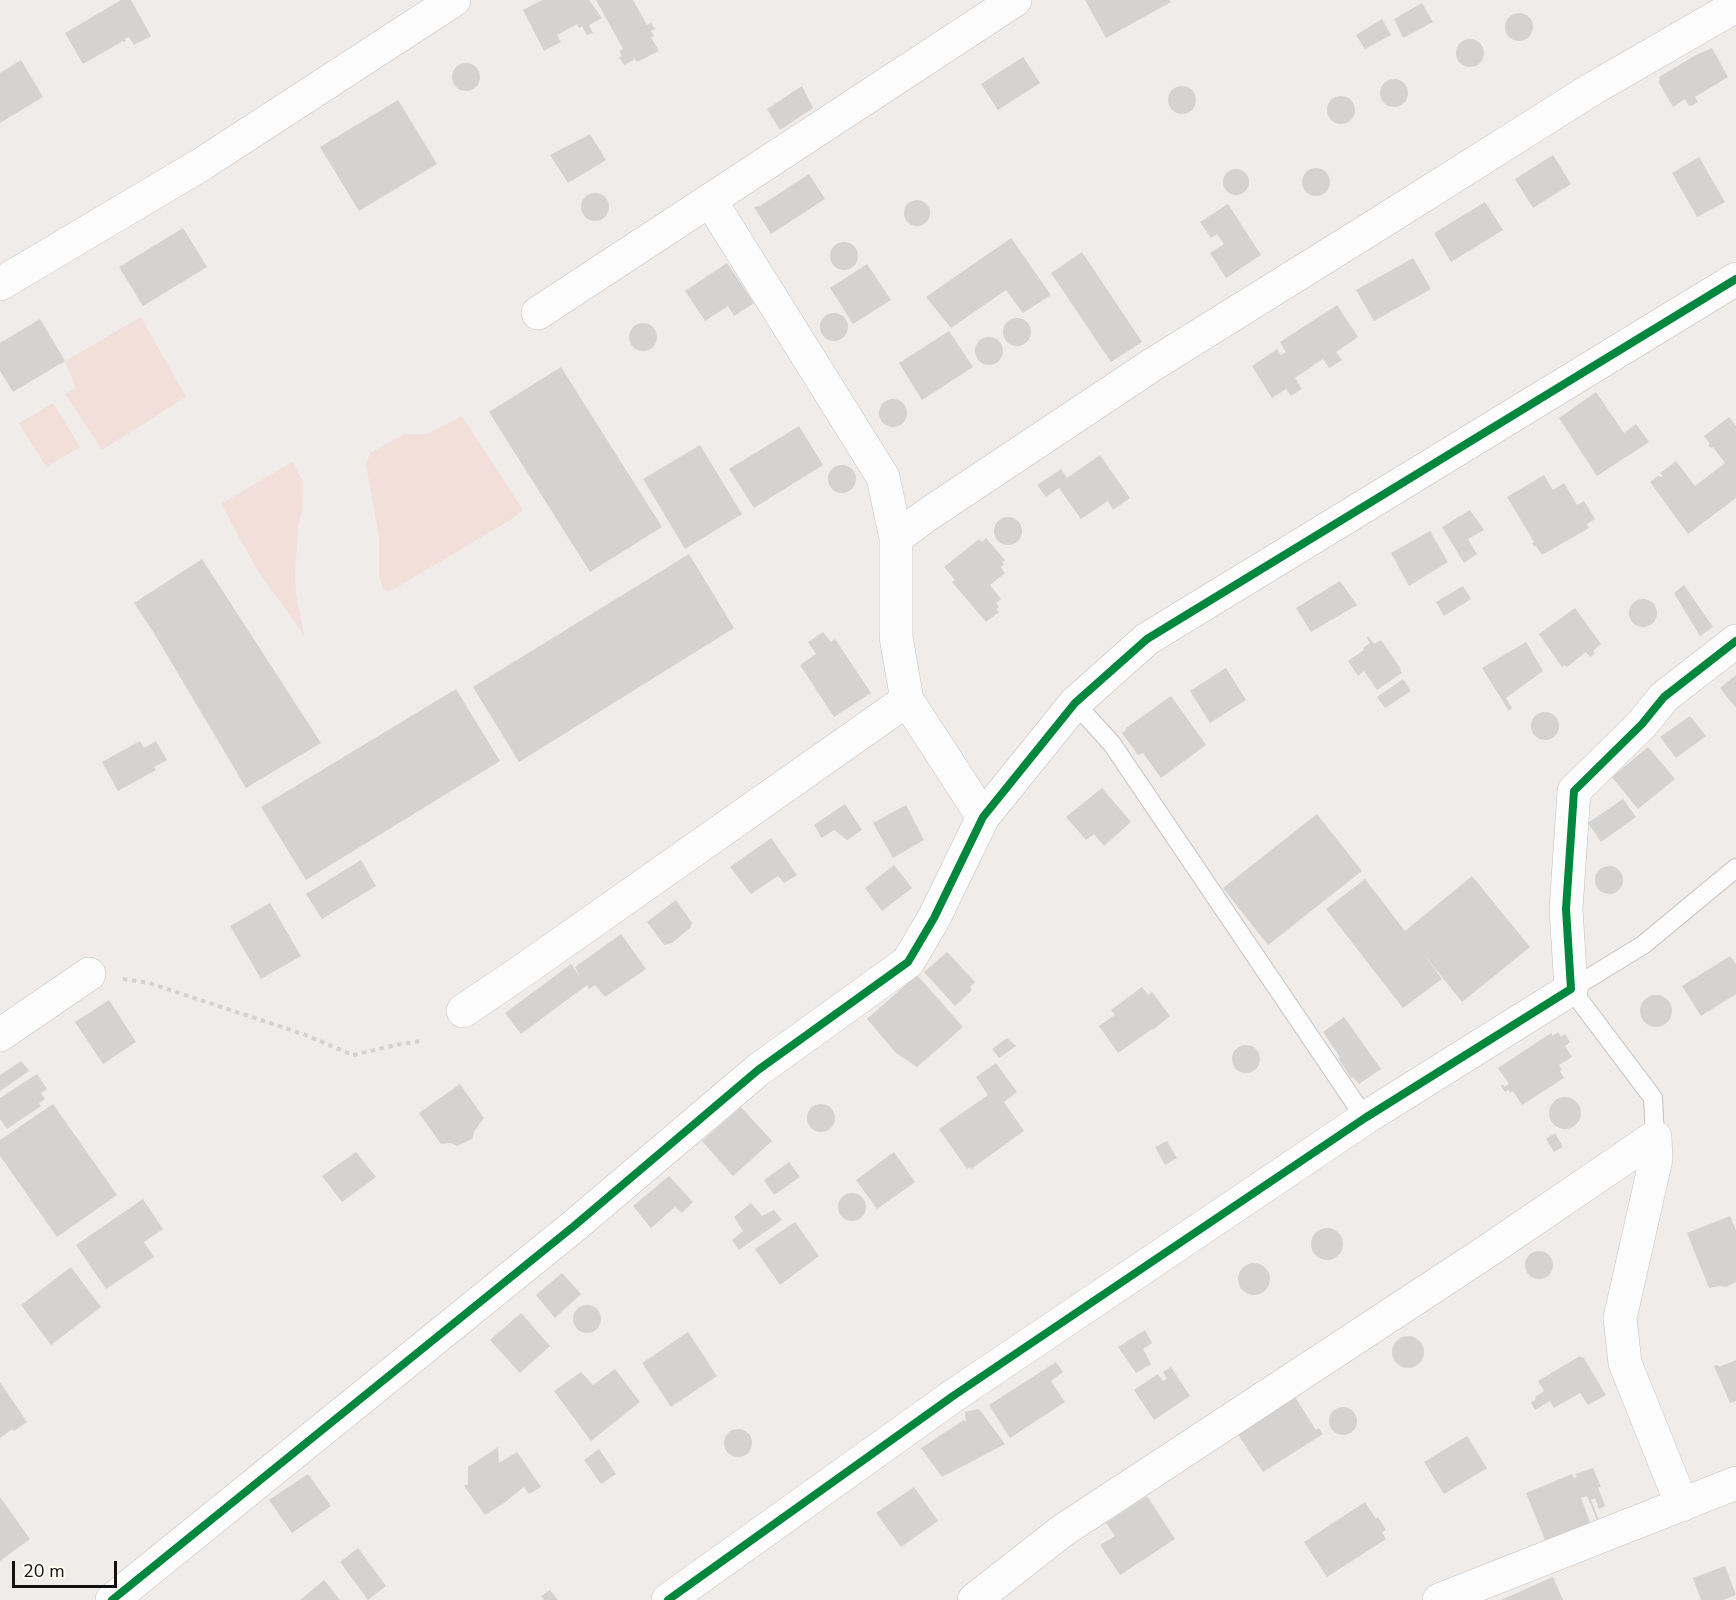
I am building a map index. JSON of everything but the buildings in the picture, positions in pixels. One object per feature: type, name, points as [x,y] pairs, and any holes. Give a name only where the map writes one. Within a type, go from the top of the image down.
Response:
[{"type":"street","points":[[0,285],[202,164],[454,0]]},
{"type":"street","points":[[538,313],[1015,0]]},
{"type":"street","points":[[896,538],[1152,365],[1592,89],[1736,6]]},
{"type":"street","points":[[710,200],[882,477],[896,538],[896,637],[907,700],[982,817]]},
{"type":"street","points":[[112,1600],[573,1226],[758,1070],[908,963],[934,918],[982,817],[1075,703],[1147,639],[1736,279]]},
{"type":"street","points":[[668,1600],[952,1396],[1365,1118],[1571,988],[1566,909],[1574,791],[1642,724],[1664,697],[1736,641]]},
{"type":"street","points":[[463,1011],[535,963],[907,700]]},
{"type":"street","points":[[0,1035],[89,974]]},
{"type":"street","points":[[1655,1137],[1656,1159],[1620,1318],[1625,1363],[1682,1505]]},
{"type":"street","points":[[974,1600],[1062,1531],[1655,1137]]},
{"type":"street","points":[[1439,1600],[1736,1484]]},
{"type":"lane","points":[[1075,703],[1112,744],[1365,1118]]},
{"type":"lane","points":[[1655,1137],[1653,1098],[1571,988],[1643,945],[1736,868]]},
{"type":"path","points":[[89,974],[149,983],[303,1034],[353,1055],[421,1041]]},
{"type":"shaded area","points":[[141,317],[186,397],[102,450],[65,394],[76,388],[65,361]]},
{"type":"shaded area","points":[[53,403],[80,447],[46,467],[19,423]]},
{"type":"shaded area","points":[[462,416],[523,510],[394,589],[388,591],[383,589],[379,576],[379,536],[366,465],[370,453],[405,434],[426,434]]},
{"type":"shaded area","points":[[292,462],[303,482],[295,574],[296,594],[304,635],[256,568],[221,504]]},
{"type":"cycle path","points":[[112,1600],[574,1226],[758,1070],[908,962],[934,918],[983,817],[1075,703],[1147,639],[1736,279]]},
{"type":"cycle path","points":[[668,1600],[953,1396],[1365,1118],[1571,989],[1566,909],[1574,791],[1642,724],[1664,697],[1736,641]]}]
